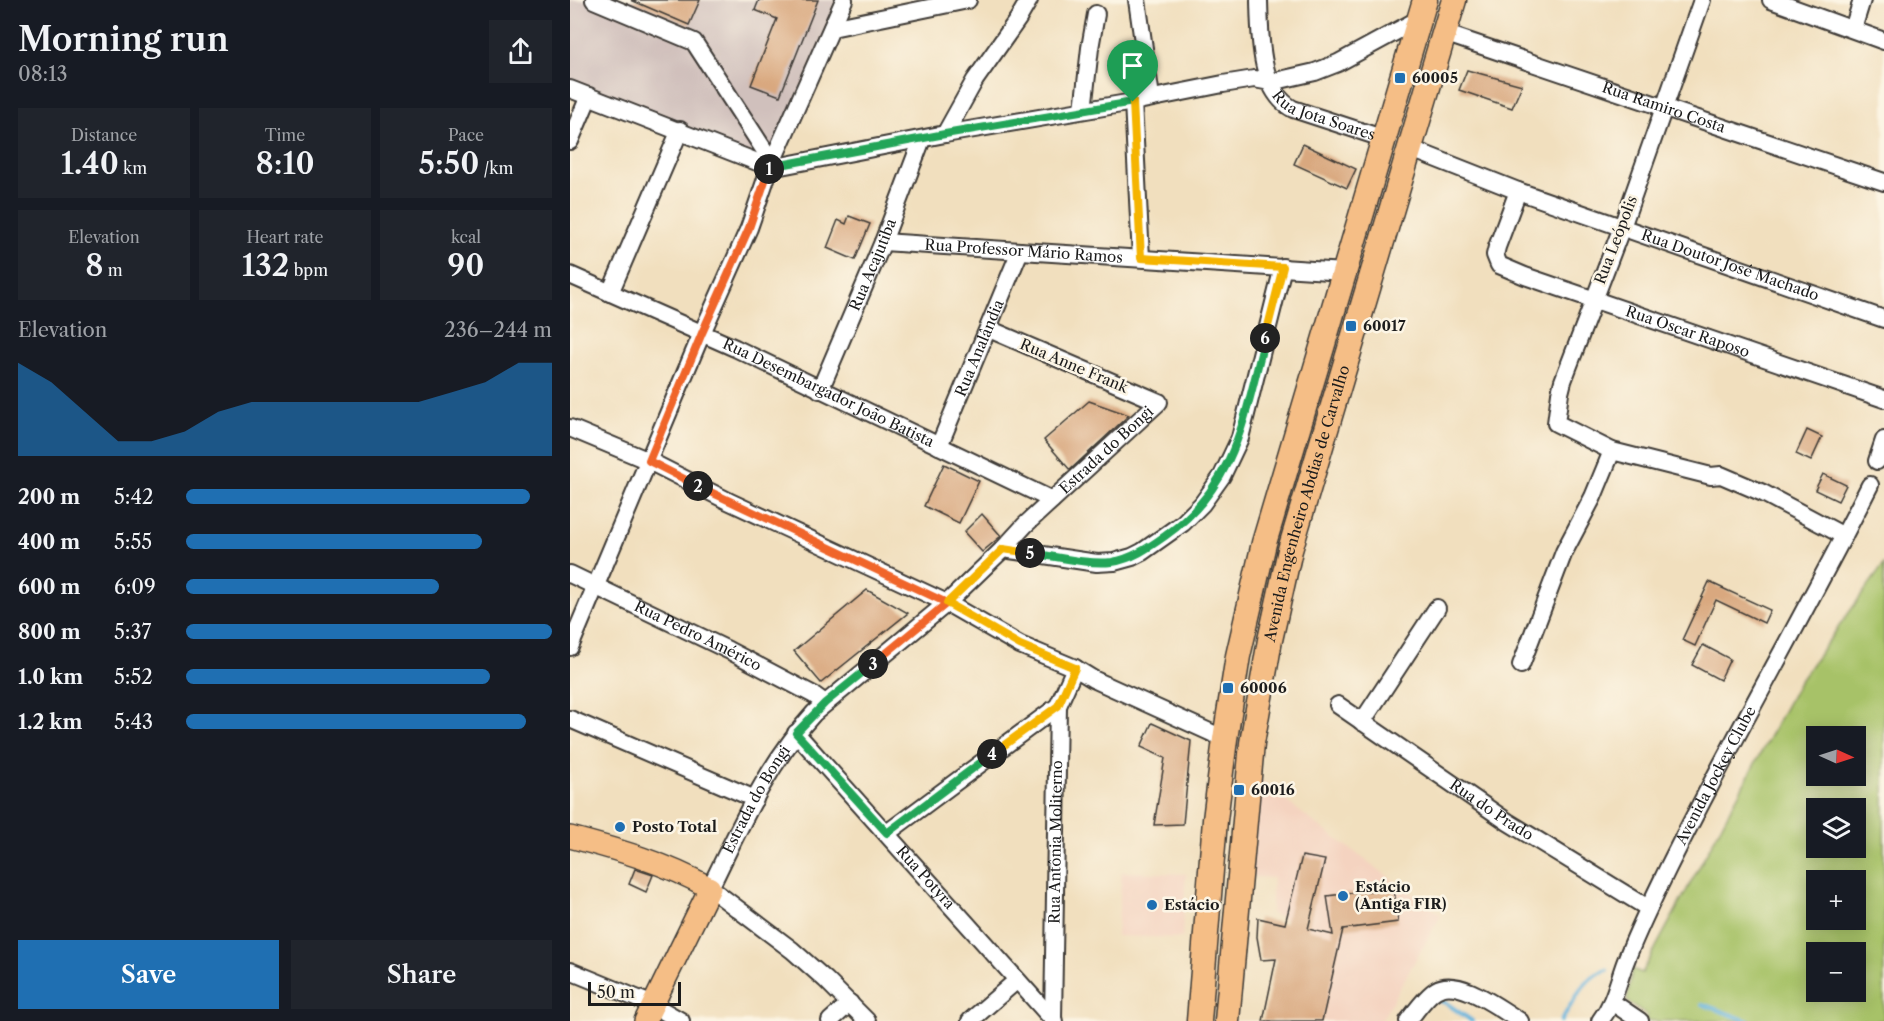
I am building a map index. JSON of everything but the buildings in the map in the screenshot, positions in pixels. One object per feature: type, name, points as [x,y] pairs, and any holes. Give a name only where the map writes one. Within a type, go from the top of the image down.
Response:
[{"type":"highway","name":"Avenida Engenheiro Abdias de Carvalho","points":[[1227,1021],[1252,743],[1270,640],[1290,550],[1454,0]]},
{"type":"highway","name":"Avenida Engenheiro Abdias de Carvalho","points":[[1200,1021],[1215,820],[1238,656],[1264,543],[1422,9]]},
{"type":"main road","points":[[570,837],[641,856],[710,888]]},
{"type":"main road","name":"Estrada do Bongi","points":[[649,1013],[710,888]]},
{"type":"street","points":[[594,0],[694,42],[771,165]]},
{"type":"street","points":[[570,647],[702,333],[749,228],[771,165],[844,0]]},
{"type":"street","points":[[832,28],[968,0]]},
{"type":"street","points":[[945,134],[975,80],[1029,0]]},
{"type":"street","points":[[1137,0],[1151,97]]},
{"type":"street","points":[[1259,0],[1265,75],[1271,82]]},
{"type":"street","name":"Rua Leópolis","points":[[1612,451],[1556,423],[1560,393],[1593,299],[1622,227],[1702,0]]},
{"type":"street","points":[[1771,0],[1884,41]]},
{"type":"street","points":[[1853,29],[1863,0]]},
{"type":"street","points":[[570,88],[771,165],[1254,79],[1271,82],[1315,72],[1338,63],[1422,9]]},
{"type":"street","points":[[1083,110],[1096,14]]},
{"type":"street","name":"Rua Ramiro Costa","points":[[1444,33],[1884,182]]},
{"type":"street","name":"Rua Jota Soares","points":[[1271,82],[1279,98],[1293,109],[1385,139]]},
{"type":"street","points":[[570,141],[589,96]]},
{"type":"street","points":[[1133,102],[1141,258]]},
{"type":"street","points":[[610,293],[680,130]]},
{"type":"street","name":"Rua Acajutiba","points":[[820,390],[883,242],[922,139]]},
{"type":"street","name":"Rua Doutor José Machado","points":[[1409,148],[1518,191],[1884,319]]},
{"type":"street","name":"Rua Oscar Raposo","points":[[1518,191],[1497,247],[1495,255],[1497,264],[1525,276],[1884,399]]},
{"type":"street","name":"Rua Professor Mário Ramos","points":[[883,242],[1344,272]]},
{"type":"street","name":"Rua Analândia","points":[[939,446],[1020,251]]},
{"type":"street","points":[[1003,549],[1097,563],[1113,562],[1132,557],[1183,524],[1203,504],[1222,476],[1240,438],[1283,267]]},
{"type":"street","name":"Rua Desembargador João Batista","points":[[570,275],[702,333],[1052,500]]},
{"type":"street","name":"Rua Anne Frank","points":[[989,329],[1159,402]]},
{"type":"street","name":"Estrada do Bongi","points":[[710,888],[754,799],[774,764],[796,733],[825,703],[947,603],[1025,525],[1159,402]]},
{"type":"street","points":[[570,428],[649,461],[728,501],[947,603],[1020,645],[1075,668],[1093,679],[1225,739]]},
{"type":"street","points":[[1877,462],[1884,440]]},
{"type":"street","points":[[1521,665],[1564,552],[1593,496],[1612,451],[1711,476],[1721,475],[1763,493],[1844,536]]},
{"type":"street","name":"Avenida Jockey Clube","points":[[1599,1021],[1612,1002],[1648,908],[1716,771],[1870,485]]},
{"type":"street","name":"Rua Pedro Américo","points":[[570,574],[737,655],[825,703]]},
{"type":"street","points":[[1362,722],[1437,608]]},
{"type":"street","name":"Rua Antônia Moliterno","points":[[1053,1020],[1058,706],[1075,668]]},
{"type":"street","name":"Rua do Prado","points":[[1338,705],[1509,822],[1648,908]]},
{"type":"street","points":[[887,833],[1058,706]]},
{"type":"street","points":[[570,719],[754,799]]},
{"type":"street","name":"Rua Potyra","points":[[796,733],[1053,1020]]},
{"type":"street","points":[[710,888],[792,950],[867,1021]]},
{"type":"street","points":[[570,971],[649,1013],[681,1021]]},
{"type":"street","points":[[970,1021],[1016,981]]},
{"type":"street","points":[[1408,1021],[1433,992],[1447,985],[1464,988],[1520,1021]]},
{"type":"street","points":[[1612,1002],[1640,1021]]},
{"type":"street","points":[[830,1021],[850,1003]]},
{"type":"shaded area","points":[[570,0],[843,0],[768,170],[570,90]]},
{"type":"shaded area","name":"Estácio (Antiga FIR)","points":[[1253,774],[1308,818],[1441,915],[1381,1021],[1263,1021],[1285,920],[1271,913],[1273,878],[1244,876]]},
{"type":"shaded area","name":"Estácio","points":[[1122,872],[1186,874],[1182,938],[1117,936]]},
{"type":"green space","points":[[1884,564],[1884,1021],[1644,1021],[1647,1015],[1627,1001],[1632,969],[1642,973],[1799,682]]},
{"type":"waterway","points":[[1561,1021],[1586,984],[1599,973],[1607,970]]},
{"type":"waterway","points":[[1434,999],[1446,1003],[1472,1021]]},
{"type":"waterway","points":[[1702,1004],[1748,1021]]},
{"type":"place","name":"60005","points":[[1400,78]]},
{"type":"place","name":"60017","points":[[1351,326]]},
{"type":"place","name":"60006","points":[[1228,688]]},
{"type":"place","name":"60016","points":[[1239,790]]},
{"type":"place","name":"Posto Total","points":[[620,827]]},
{"type":"place","name":"Estácio (Antiga FIR)","points":[[1343,896]]},
{"type":"place","name":"Estácio","points":[[1152,905]]},
{"type":"route","points":[[1133,102],[770,167],[749,228],[649,461],[728,501],[947,603],[825,703],[796,733],[887,833],[1058,706],[1075,668],[1020,645],[947,603],[1003,549],[1097,563],[1113,562],[1142,552],[1183,524],[1203,504],[1222,476],[1240,438],[1283,267],[1141,258],[1133,102]]}]
